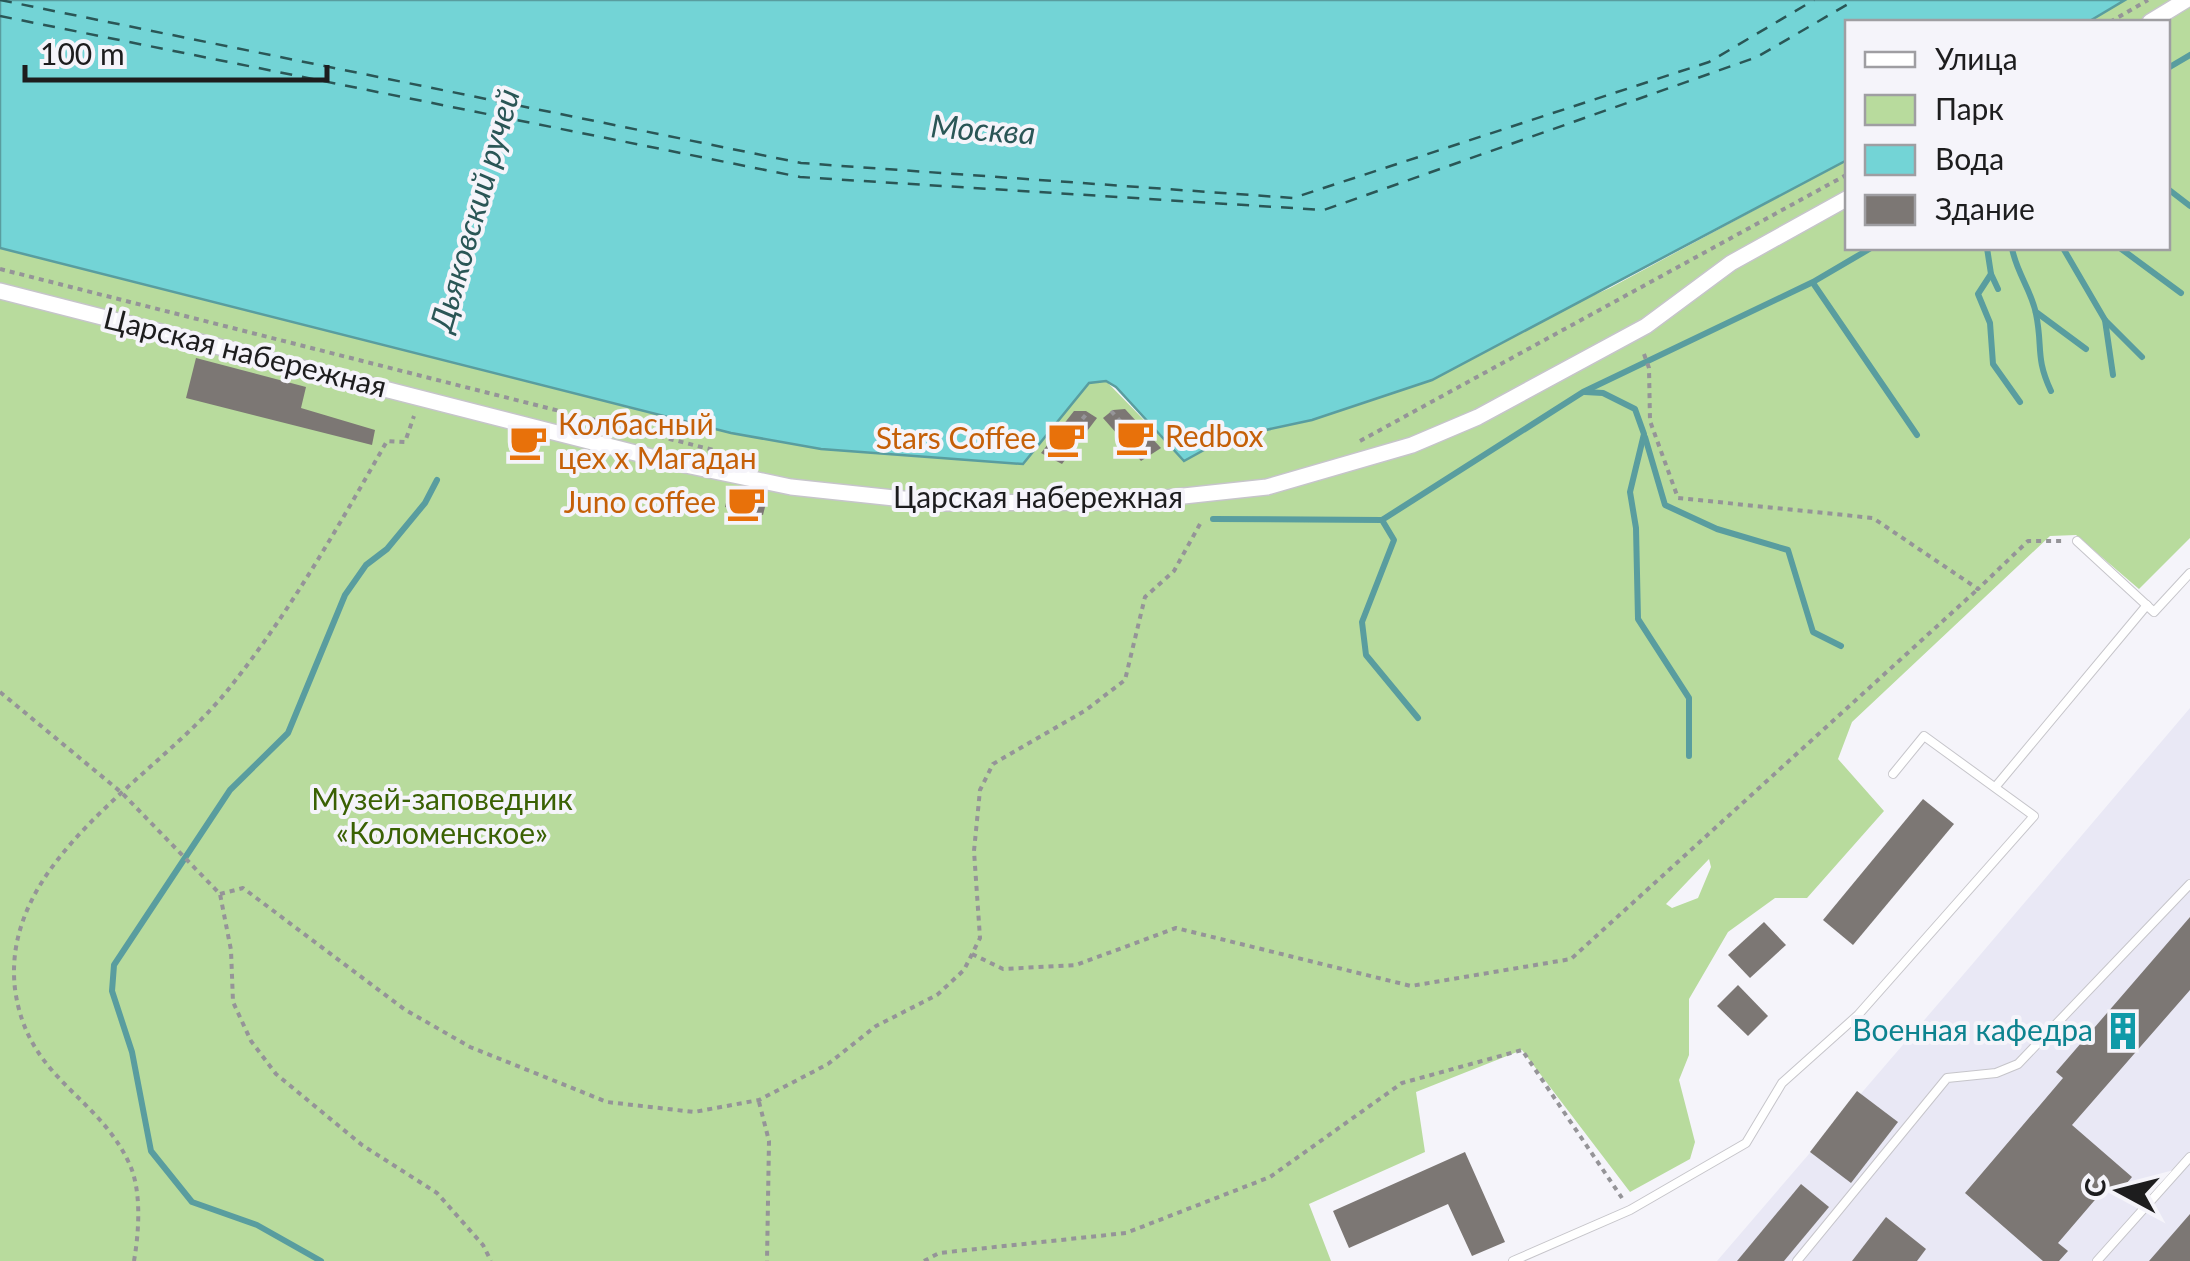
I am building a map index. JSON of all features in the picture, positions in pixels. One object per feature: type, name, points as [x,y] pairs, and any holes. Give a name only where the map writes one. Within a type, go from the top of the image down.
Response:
[{"type":"street","points":[[2153,20],[2186,0]]},
{"type":"street","name":"Царская набережная","points":[[0,291],[671,462],[830,493],[1017,504],[1219,494],[1370,460],[1478,416],[1646,326],[1731,263],[1845,200]]},
{"type":"lane","points":[[2077,540],[2154,612],[2190,573]]},
{"type":"lane","points":[[1997,785],[2148,605]]},
{"type":"lane","points":[[1513,1261],[1630,1210],[1746,1143],[1782,1084],[1858,1015],[2034,816],[1997,785],[1924,736],[1893,774]]},
{"type":"lane","points":[[1797,1261],[1948,1078],[1996,1073],[2018,1064],[2190,884]]},
{"type":"lane","points":[[2097,1261],[2190,1158]]},
{"type":"path","points":[[2113,20],[2148,0]]},
{"type":"path","points":[[1348,448],[1845,176]]},
{"type":"path","points":[[0,269],[743,458]]},
{"type":"path","points":[[1644,354],[1649,368],[1650,421],[1678,498],[1872,518],[1978,589]]},
{"type":"path","points":[[134,1261],[135,1182],[129,1164],[116,1142],[52,1074],[24,1032],[14,956],[18,924],[31,894],[81,830],[226,693],[330,542],[387,441],[405,442],[419,397]]},
{"type":"path","points":[[1111,411],[1151,455]]},
{"type":"path","points":[[1051,458],[1088,412]]},
{"type":"path","points":[[220,894],[243,888],[404,1009],[470,1046],[608,1102],[694,1112],[759,1100],[828,1064],[876,1026],[937,995],[964,970],[980,938],[976,823],[980,790],[993,764],[1086,710],[1125,680],[1145,596],[1174,571],[1200,524]]},
{"type":"path","points":[[972,954],[1003,969],[1076,965],[1176,928],[1411,986],[1571,959],[2028,541],[2077,540]]},
{"type":"path","points":[[0,692],[122,793],[193,871],[220,894],[232,950],[234,1002],[251,1041],[276,1074],[362,1145],[437,1193],[483,1245],[491,1261]]},
{"type":"path","points":[[924,1261],[939,1253],[1126,1233],[1270,1177],[1402,1083],[1522,1050],[1630,1210]]},
{"type":"path","points":[[759,1100],[769,1141],[767,1261]]},
{"type":"shaded area","points":[[2190,708],[2190,1261],[1717,1261],[1969,968]]},
{"type":"green space","name":"Музей-заповедник «Коломенское»","points":[[2125,0],[2190,0],[2190,538],[2139,589],[2076,535],[2050,536],[1852,722],[1838,759],[1884,811],[1807,898],[1775,898],[1728,932],[1689,999],[1689,1055],[1679,1080],[1695,1142],[1690,1159],[1630,1192],[1522,1050],[1416,1092],[1425,1152],[1309,1204],[1331,1261],[0,1261],[0,248],[731,433],[821,449],[1023,464],[1089,383],[1106,381],[1184,461],[1224,439],[1312,420],[1610,288],[1845,161],[1845,250],[2170,250],[2170,20],[2091,20]],"holes":[[[1709,859],[1711,867],[1698,898],[1672,908],[1666,904]]]},
{"type":"water","name":"Москва","points":[[0,0],[2125,0],[2091,20],[1845,20],[1845,161],[1432,380],[1312,420],[1224,439],[1184,461],[1106,381],[1089,383],[1023,464],[821,449],[731,433],[0,248]]},
{"type":"building","points":[[196,358],[306,387],[301,408],[375,430],[372,445],[186,398]]},
{"type":"building","name":"Redbox","points":[[1125,409],[1161,448],[1141,461],[1103,418],[1113,410]]},
{"type":"building","name":"Stars Coffee","points":[[1074,411],[1086,411],[1097,418],[1062,464],[1041,453]]},
{"type":"building","name":"Juno coffee","points":[[729,490],[767,499],[763,515],[725,507]]},
{"type":"building","points":[[1923,799],[1954,824],[1853,945],[1823,920]]},
{"type":"building","points":[[2190,917],[2190,990],[2072,1125],[2132,1177],[2116,1196],[2106,1187],[2058,1243],[2068,1251],[2059,1261],[2043,1261],[1965,1193],[2063,1078],[2056,1072]]},
{"type":"building","points":[[1764,922],[1786,945],[1750,978],[1728,955]]},
{"type":"building","points":[[1738,985],[1768,1016],[1748,1036],[1717,1006]]},
{"type":"building","points":[[1857,1091],[1898,1122],[1851,1183],[1810,1152]]},
{"type":"building","points":[[1465,1152],[1505,1242],[1472,1256],[1448,1204],[1349,1248],[1333,1211]]},
{"type":"building","points":[[1801,1184],[1829,1207],[1784,1261],[1737,1261]]},
{"type":"building","points":[[2190,1214],[2190,1261],[2149,1261]]},
{"type":"building","points":[[1886,1217],[1926,1249],[1917,1261],[1852,1261]]},
{"type":"waterway","points":[[2170,67],[2190,55]]},
{"type":"waterway","points":[[2170,191],[2190,206]]},
{"type":"waterway","points":[[1213,519],[1382,520],[1583,392],[1813,282],[1868,250]]},
{"type":"waterway","points":[[1987,250],[1991,274],[1978,294],[1990,323],[1993,364],[2020,402]]},
{"type":"waterway","points":[[2013,250],[2034,306],[2041,360],[2051,391]]},
{"type":"waterway","points":[[2064,250],[2105,320],[2113,375]]},
{"type":"waterway","points":[[2123,250],[2181,293]]},
{"type":"waterway","points":[[1991,274],[1998,289]]},
{"type":"waterway","points":[[1813,283],[1917,435]]},
{"type":"waterway","points":[[2036,312],[2086,349]]},
{"type":"waterway","points":[[2105,320],[2142,357]]},
{"type":"waterway","points":[[1585,392],[1603,393],[1635,409],[1644,434],[1630,492],[1636,528],[1638,619],[1689,698],[1689,756]]},
{"type":"waterway","points":[[1645,437],[1665,505],[1717,529],[1788,550],[1813,632],[1841,646]]},
{"type":"waterway","name":"Дьяковский ручей","points":[[321,1261],[257,1225],[192,1202],[151,1151],[132,1052],[112,991],[114,965],[230,790],[288,733],[345,595],[366,565],[387,549],[425,503],[437,480]]},
{"type":"waterway","points":[[1382,520],[1394,540],[1362,622],[1366,655],[1418,718]]},
{"type":"ferry route","points":[[0,0],[801,163],[1293,198],[1709,62],[1814,0]]},
{"type":"ferry route","points":[[0,16],[800,177],[1324,210],[1757,57],[1855,0]]},
{"type":"place","name":"Redbox","points":[[1135,437]]},
{"type":"place","name":"Stars Coffee","points":[[1066,439]]},
{"type":"place","name":"Колбасный цех x Магадан","points":[[528,442]]},
{"type":"place","name":"Juno coffee","points":[[746,503]]},
{"type":"place","name":"Военная кафедра","points":[[2123,1031]]}]
